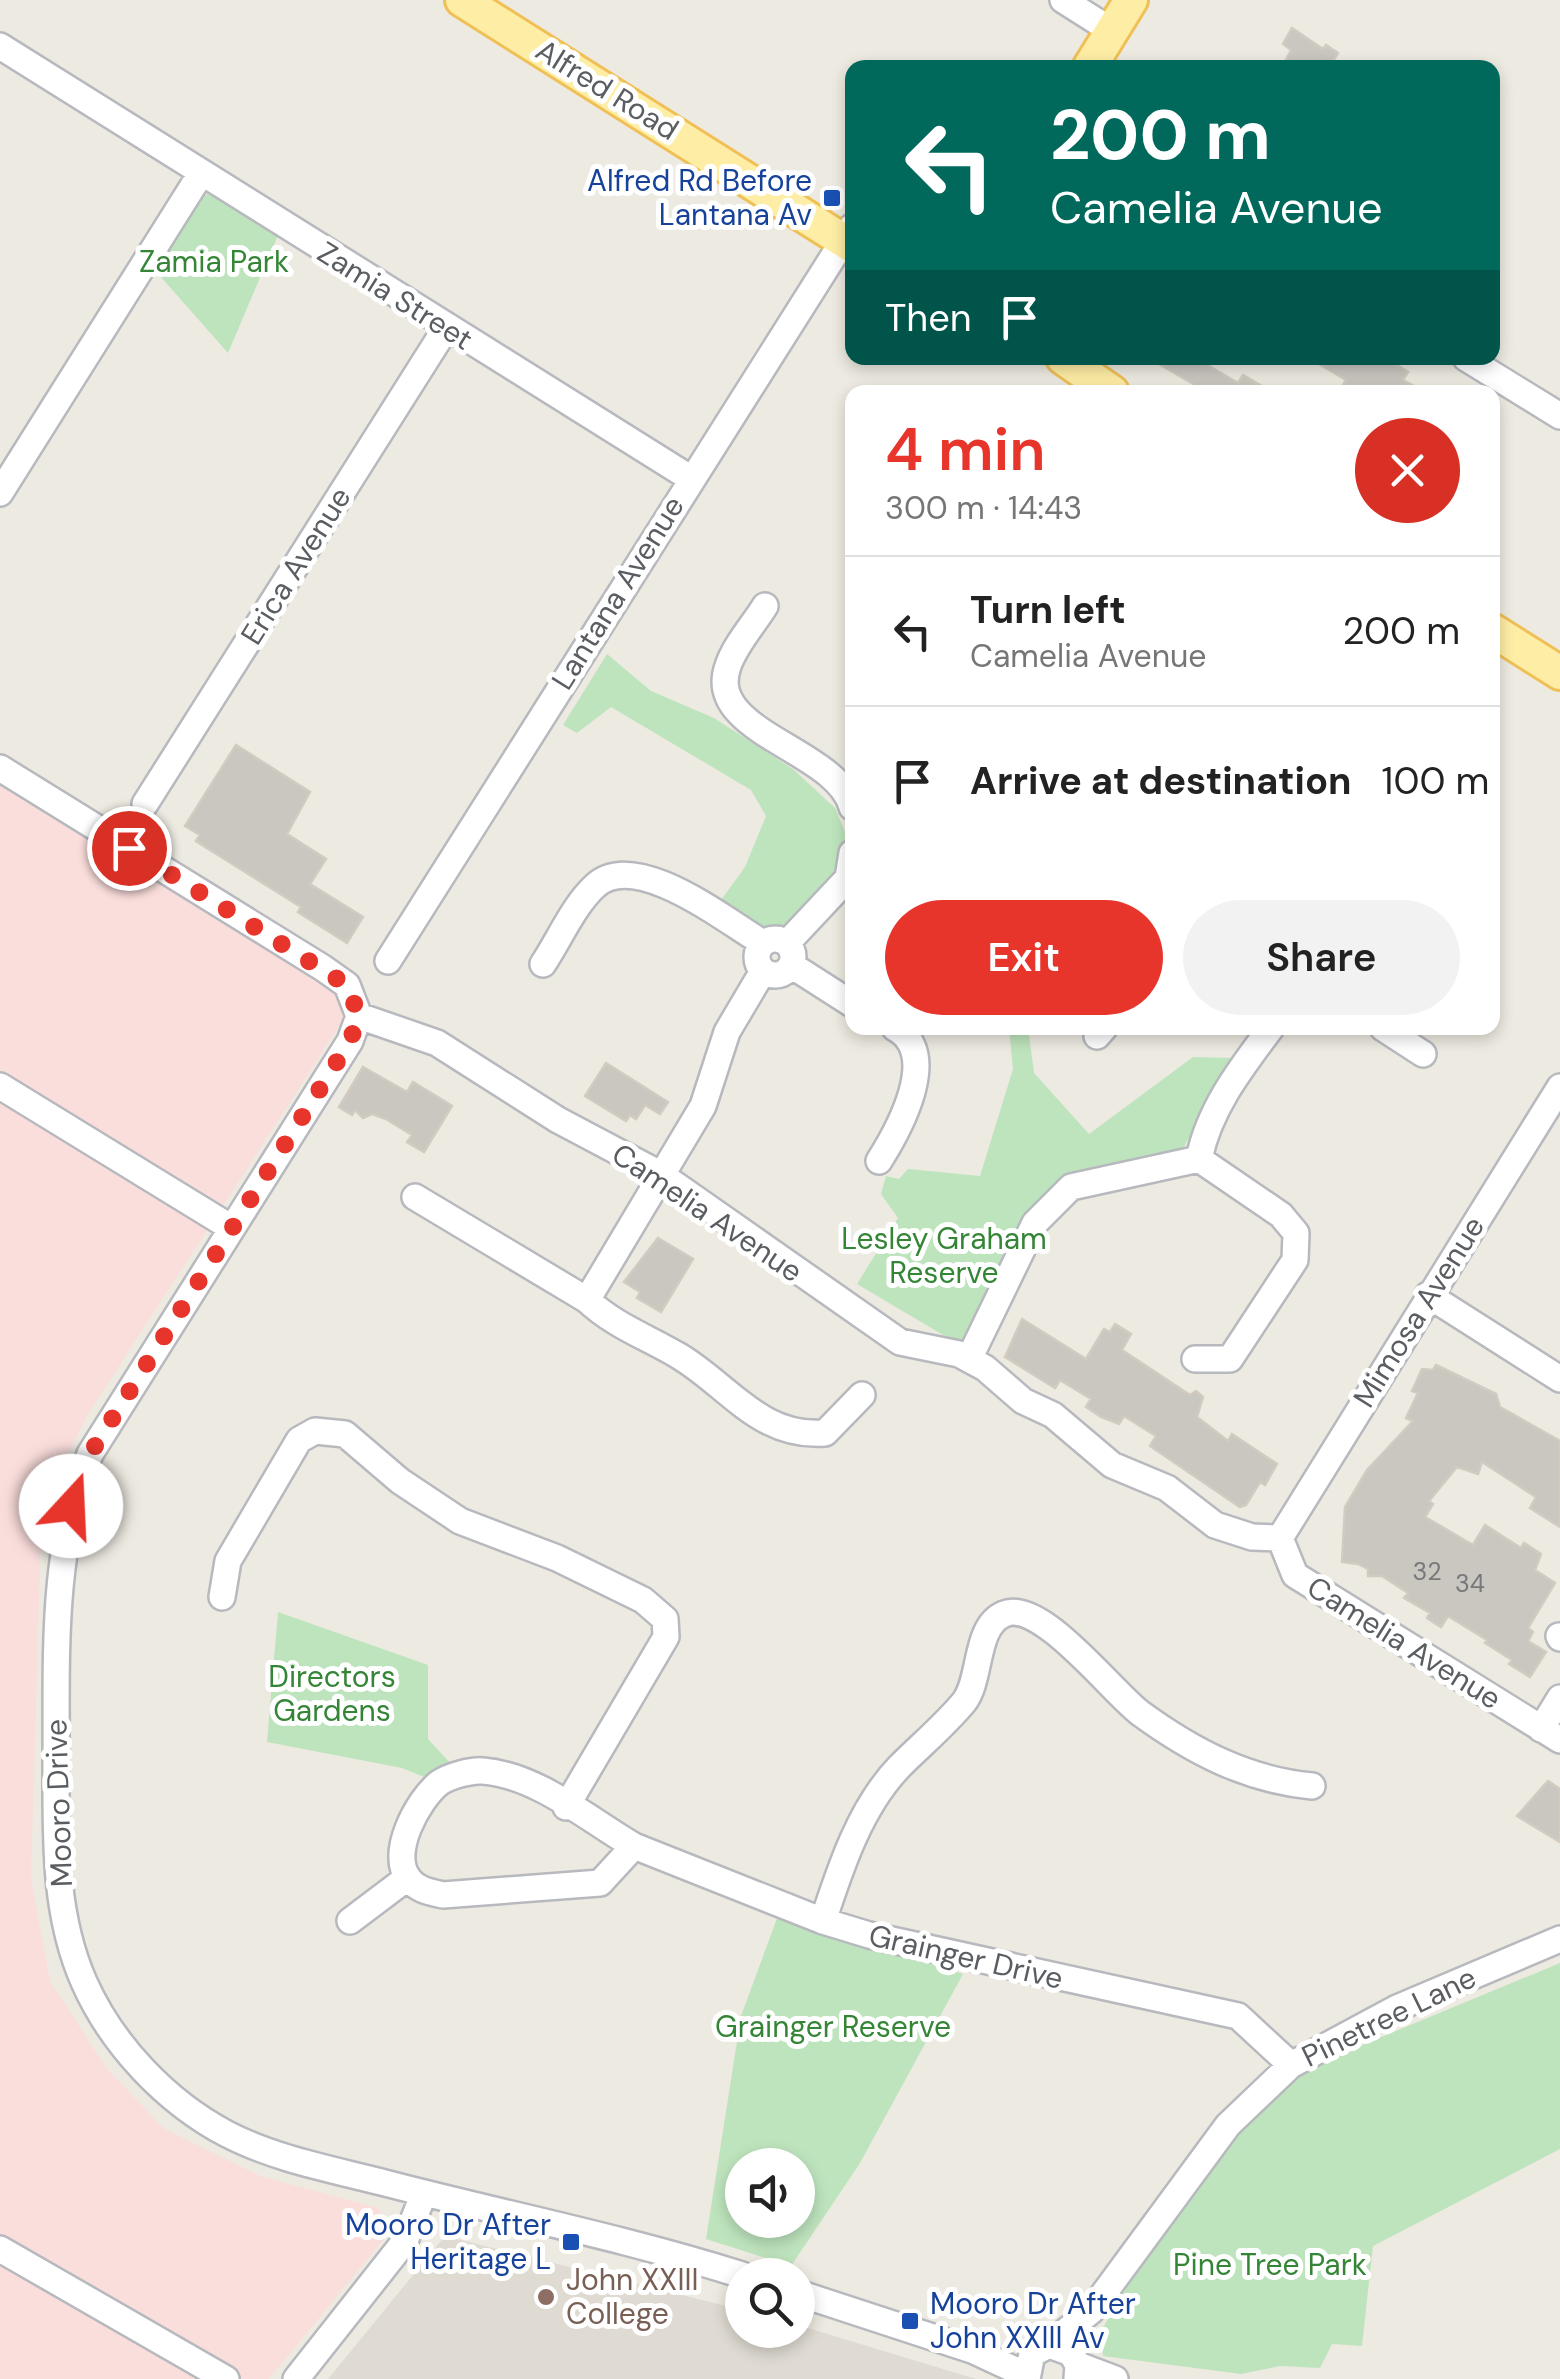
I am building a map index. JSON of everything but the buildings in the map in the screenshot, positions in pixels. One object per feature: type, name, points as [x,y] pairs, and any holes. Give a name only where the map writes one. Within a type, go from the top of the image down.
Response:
[{"type":"main road","name":"Alfred Road","points":[[462,0],[845,232]]},
{"type":"main road","name":"Alfred Road","points":[[493,0],[845,232]]},
{"type":"main road","points":[[1094,60],[1131,0]]},
{"type":"main road","points":[[1073,366],[1102,385]]},
{"type":"main road","points":[[1500,635],[1560,673]]},
{"type":"street","points":[[1063,0],[1112,31]]},
{"type":"street","name":"Zamia Street","points":[[0,46],[690,478]]},
{"type":"street","points":[[0,493],[200,174]]},
{"type":"street","name":"Lantana Avenue","points":[[388,961],[690,478],[845,243]]},
{"type":"street","name":"Erica Avenue","points":[[145,804],[446,328]]},
{"type":"street","points":[[1477,365],[1560,416]]},
{"type":"street","points":[[765,606],[728,666],[726,695],[739,715],[821,768],[845,792]]},
{"type":"street","points":[[0,768],[323,968],[347,985],[359,1016]]},
{"type":"street","points":[[543,964],[596,884],[625,873],[657,880],[780,950],[845,999]]},
{"type":"street","points":[[587,1300],[704,1106],[727,1032],[763,971],[756,960],[780,950],[845,881]]},
{"type":"street","name":"Camelia Avenue","points":[[359,1016],[437,1043],[558,1120],[660,1174],[900,1342],[969,1360],[1023,1401],[1053,1415],[1112,1465],[1167,1488],[1215,1525],[1252,1536],[1280,1538],[1295,1575],[1551,1734]]},
{"type":"street","name":"Mooro Drive","points":[[359,1016],[350,1041],[90,1454],[71,1506],[57,1614],[56,1845],[63,1909],[84,1981],[102,2016],[130,2055],[188,2110],[265,2152],[725,2271]]},
{"type":"street","points":[[878,1161],[913,1091],[916,1059],[904,1035]]},
{"type":"street","points":[[1199,1160],[1204,1135],[1231,1082],[1266,1035]]},
{"type":"street","points":[[1394,1035],[1423,1054]]},
{"type":"street","points":[[0,1086],[230,1228]]},
{"type":"street","name":"Mimosa Avenue","points":[[1280,1538],[1560,1087]]},
{"type":"street","points":[[969,1360],[1035,1223],[1071,1188],[1199,1160],[1281,1215],[1296,1233],[1295,1260],[1230,1359],[1195,1360]]},
{"type":"street","points":[[415,1198],[587,1300],[611,1322],[682,1358],[754,1417],[802,1435],[825,1433],[862,1395]]},
{"type":"street","points":[[1428,1295],[1560,1379]]},
{"type":"street","points":[[222,1597],[228,1561],[300,1440],[315,1431],[344,1434],[400,1482],[460,1521],[557,1558],[643,1600],[664,1619],[666,1637],[566,1807]]},
{"type":"street","points":[[824,1922],[838,1873],[874,1800],[969,1695],[989,1629],[1000,1615],[1018,1611],[1046,1624],[1138,1712],[1206,1754],[1268,1782],[1312,1786]]},
{"type":"street","points":[[1551,1734],[1560,1698]]},
{"type":"street","name":"Grainger Drive","points":[[407,1878],[402,1864],[406,1832],[435,1786],[480,1770],[522,1779],[634,1846],[824,1922],[987,1964],[1238,2016],[1291,2065]]},
{"type":"street","points":[[350,1920],[407,1878],[421,1889],[443,1895],[600,1883],[634,1846]]},
{"type":"street","name":"Pinetree Lane","points":[[1043,2347],[1091,2312],[1228,2125],[1291,2065],[1397,2008],[1560,1939]]},
{"type":"street","points":[[296,2379],[405,2240],[424,2193]]},
{"type":"street","points":[[0,2249],[226,2379]]},
{"type":"street","points":[[815,2299],[972,2350],[1027,2377],[1028,2360],[1043,2347]]},
{"type":"street","name":"Pinetree Lane","points":[[1077,2368],[1091,2312]]},
{"type":"street","points":[[972,2350],[1064,2348],[1077,2368],[1115,2379]]},
{"type":"shaded area","points":[[0,782],[343,996],[345,1017],[88,1414],[51,1487],[41,1531],[31,1878],[50,1981],[105,2066],[163,2128],[260,2176],[378,2208],[387,2235],[269,2379],[0,2379]]},
{"type":"shaded area","name":"John XXIII College","points":[[445,2236],[725,2306],[725,2348],[815,2348],[815,2330],[976,2379],[328,2379]]},
{"type":"green space","name":"Zamia Park","points":[[207,194],[220,196],[279,233],[228,353],[152,267],[197,199]]},
{"type":"green space","points":[[607,654],[651,691],[714,718],[793,769],[835,808],[845,832],[842,875],[794,936],[762,934],[719,903],[745,867],[766,816],[751,790],[611,707],[577,733],[563,725]]},
{"type":"green space","name":"Lesley Graham Reserve","points":[[1010,1035],[1029,1035],[1034,1073],[1089,1134],[1193,1057],[1234,1058],[1181,1152],[1109,1164],[1057,1183],[1031,1213],[987,1303],[961,1341],[948,1338],[857,1284],[898,1218],[881,1194],[886,1176],[899,1179],[908,1169],[980,1176],[1013,1069]]},
{"type":"green space","name":"Directors Gardens","points":[[278,1612],[428,1665],[428,1739],[453,1766],[429,1779],[402,1768],[267,1742]]},
{"type":"green space","name":"Grainger Reserve","points":[[779,1913],[963,1974],[860,2163],[815,2230],[815,2148],[725,2148],[725,2238],[810,2238],[796,2258],[766,2258],[706,2239],[741,2016]]},
{"type":"green space","name":"Pine Tree Park","points":[[1560,1963],[1560,2149],[1373,2246],[1362,2346],[1332,2344],[1320,2368],[1280,2366],[1241,2374],[1103,2356],[1102,2329],[1127,2287],[1273,2082]]},
{"type":"place","name":"Alfred Rd Before Lantana Av","points":[[832,198]]},
{"type":"place","name":"Mooro Dr After Heritage L","points":[[571,2242]]},
{"type":"place","name":"John XXIII College","points":[[546,2297]]},
{"type":"place","name":"Mooro Dr After John XXIII Av","points":[[910,2321]]},
{"type":"route","points":[[71,1506],[90,1454],[350,1041],[359,1016],[355,997],[347,985],[129,848]]}]
